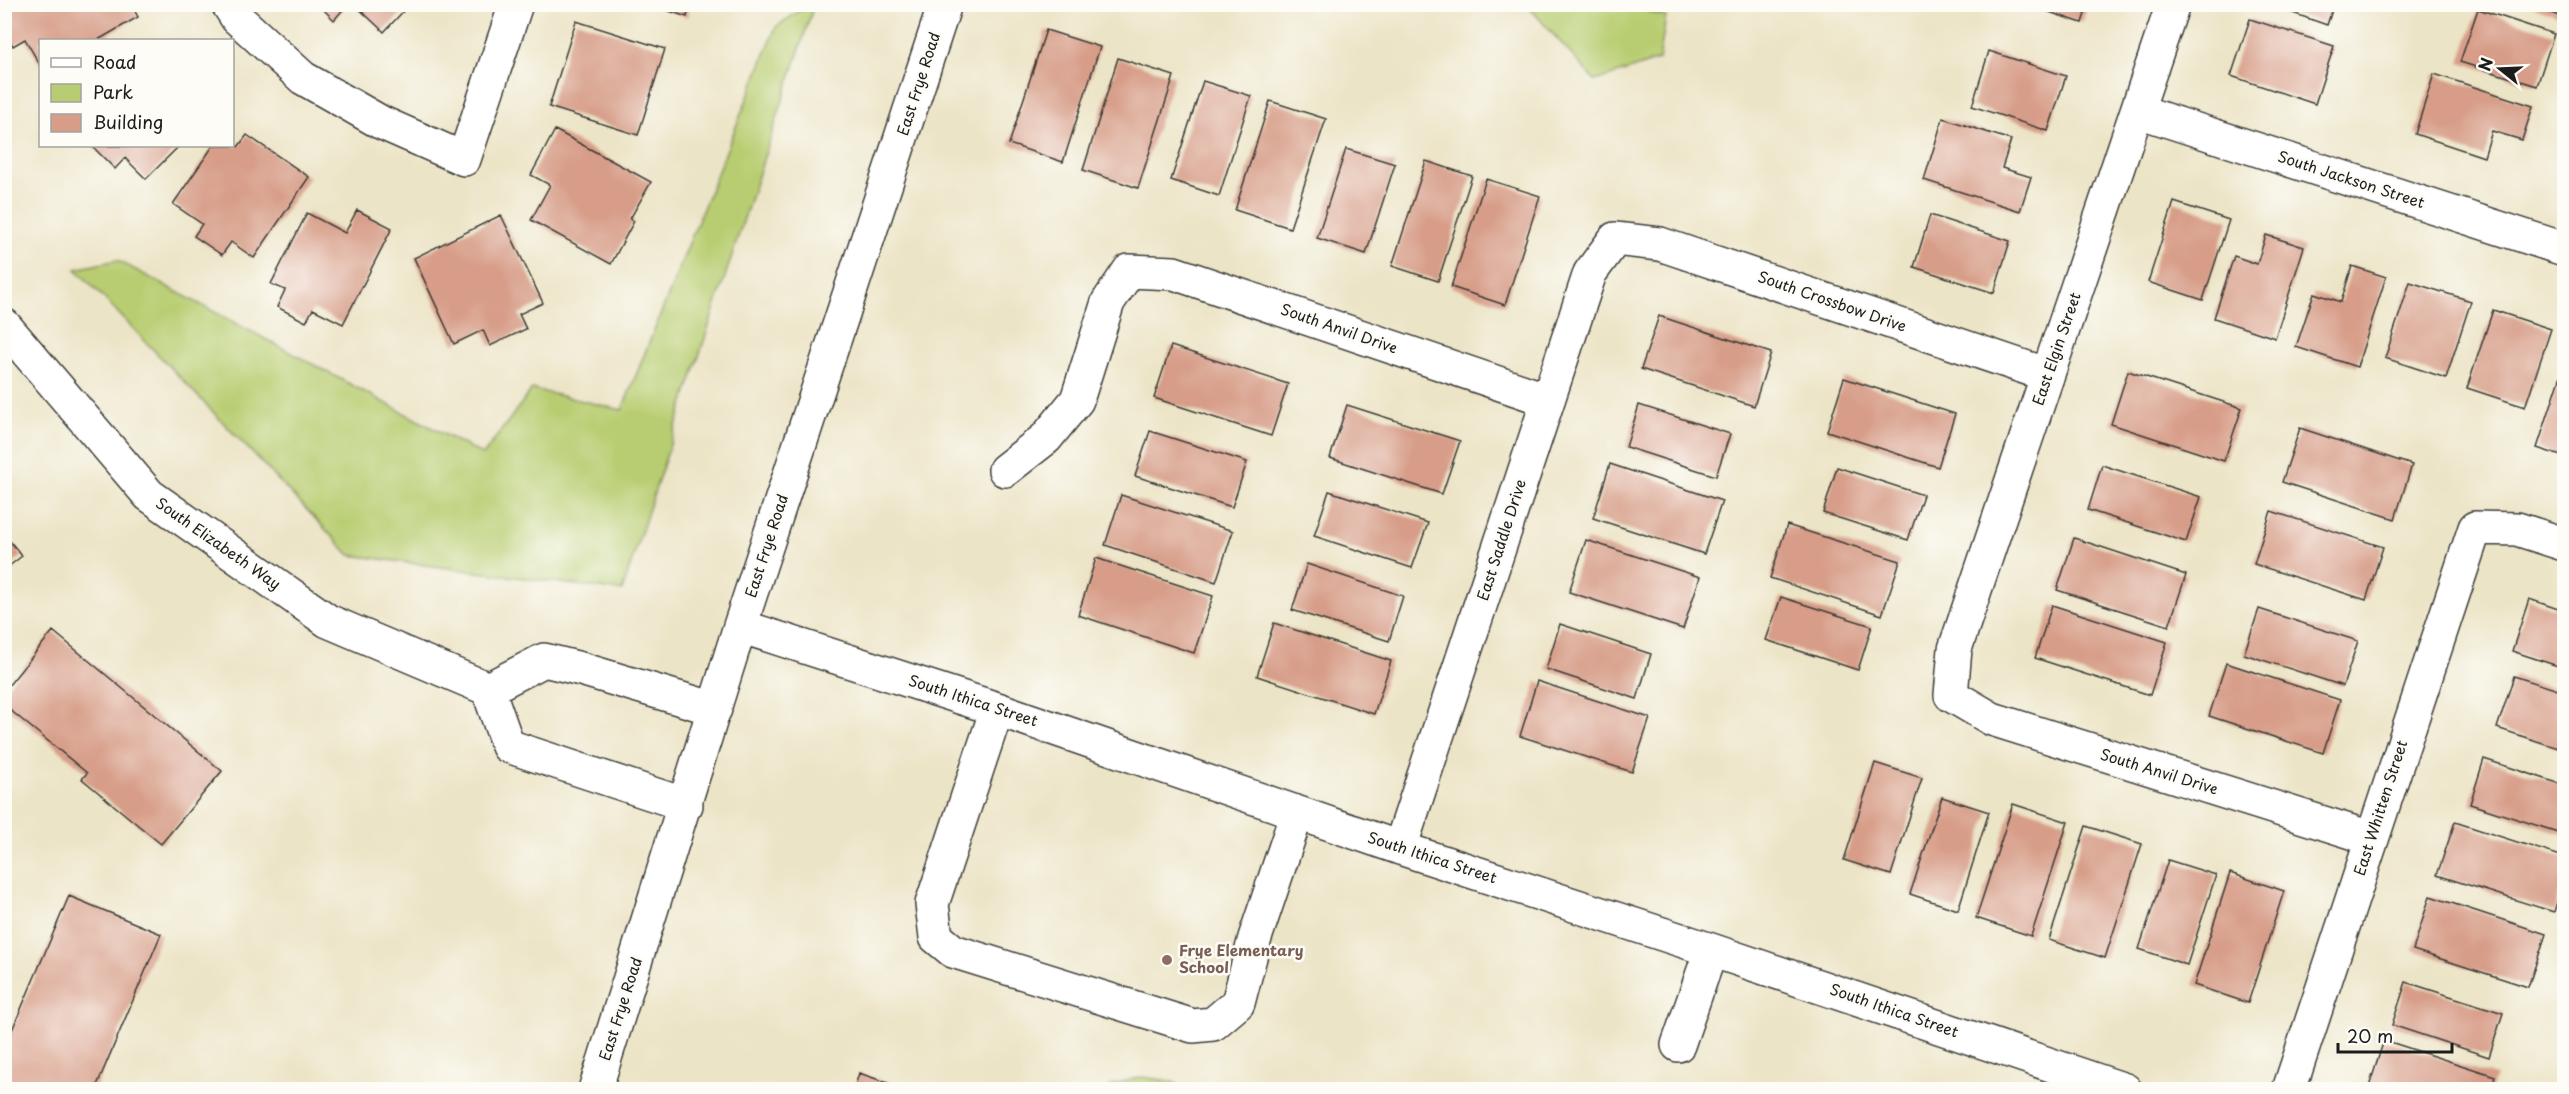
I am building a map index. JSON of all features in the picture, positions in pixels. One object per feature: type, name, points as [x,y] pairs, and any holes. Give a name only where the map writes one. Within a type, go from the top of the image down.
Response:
[{"type":"street","points":[[228,4],[237,18],[303,78],[380,122],[464,159],[516,4]]},
{"type":"street","name":"East Frye Road","points":[[595,1089],[686,805],[740,626],[945,4]]},
{"type":"street","name":"East Elgin Street","points":[[1951,695],[1955,649],[2173,4]]},
{"type":"street","name":"South Jackson Street","points":[[2138,111],[2564,248]]},
{"type":"street","name":"South Crossbow Drive","points":[[1615,239],[1660,244],[2048,375]]},
{"type":"street","name":"East Saddle Drive","points":[[1400,848],[1590,273],[1615,239]]},
{"type":"street","name":"South Anvil Drive","points":[[1005,470],[1046,438],[1077,400],[1108,302],[1129,271],[1174,273],[1548,400]]},
{"type":"street","name":"South Elizabeth Way","points":[[4,325],[149,495],[328,621],[488,689]]},
{"type":"street","name":"East Whitten Street","points":[[2289,1089],[2475,528],[2517,530],[2565,544]]},
{"type":"street","name":"South Ithica Street","points":[[740,626],[997,708],[1400,848],[2125,1089]]},
{"type":"street","points":[[686,805],[508,746],[488,689],[544,660],[714,709]]},
{"type":"street","name":"South Anvil Drive","points":[[1951,695],[1992,719],[2371,838]]},
{"type":"street","points":[[997,708],[932,904],[936,937],[952,951],[1193,1026],[1213,1024],[1238,1003],[1255,938],[1297,813]]},
{"type":"street","points":[[1678,1045],[1712,950]]},
{"type":"green space","points":[[808,5],[814,5],[622,591],[350,555],[76,269],[117,260],[483,455],[532,389],[622,410],[776,27]]},
{"type":"green space","points":[[1527,5],[1628,5],[1666,17],[1659,60],[1595,81]]},
{"type":"green space","points":[[1141,1077],[1170,1081],[1186,1089],[1107,1089],[1112,1085]]},
{"type":"building","points":[[4,4],[131,4],[138,17],[100,39],[39,39],[39,63],[25,39],[13,46],[4,32]]},
{"type":"building","points":[[318,4],[348,4],[334,20]]},
{"type":"building","points":[[354,4],[410,4],[384,32]]},
{"type":"building","points":[[648,4],[690,4],[687,17]]},
{"type":"building","points":[[2025,4],[2088,4],[2082,23]]},
{"type":"building","points":[[2267,4],[2334,4],[2327,25]]},
{"type":"building","points":[[2526,4],[2563,4],[2559,16]]},
{"type":"building","points":[[2478,9],[2554,34],[2537,86],[2460,62]]},
{"type":"building","points":[[2250,19],[2334,46],[2315,104],[2231,76]]},
{"type":"building","points":[[576,21],[665,49],[638,135],[549,107]]},
{"type":"building","points":[[1046,30],[1100,47],[1063,162],[1009,144]]},
{"type":"building","points":[[1989,51],[2066,76],[2048,131],[1972,106]]},
{"type":"building","points":[[1118,58],[1174,76],[1138,188],[1083,170]]},
{"type":"building","points":[[2434,74],[2533,106],[2522,140],[2492,131],[2484,157],[2415,134]]},
{"type":"building","points":[[1203,81],[1251,96],[1219,196],[1171,180]]},
{"type":"building","points":[[1270,101],[1326,119],[1290,228],[1235,210]]},
{"type":"building","points":[[1943,118],[2011,140],[2002,168],[2031,177],[2020,211],[1924,180]]},
{"type":"building","points":[[555,130],[651,182],[630,219],[634,221],[611,264],[531,220],[550,185],[531,175]]},
{"type":"building","points":[[247,135],[309,177],[254,258],[231,242],[222,255],[194,236],[202,224],[173,204],[212,147],[234,147],[234,144],[238,147]]},
{"type":"building","points":[[93,147],[178,147],[146,179],[125,158],[115,169]]},
{"type":"building","points":[[1346,149],[1395,164],[1366,254],[1317,238]]},
{"type":"building","points":[[1426,161],[1472,176],[1438,281],[1392,266]]},
{"type":"building","points":[[1486,179],[1540,196],[1505,305],[1451,287]]},
{"type":"building","points":[[2174,202],[2229,220],[2203,300],[2148,282]]},
{"type":"building","points":[[357,210],[392,228],[343,324],[313,309],[306,322],[277,307],[285,290],[271,284],[307,213],[345,233]]},
{"type":"building","points":[[501,215],[543,303],[519,314],[526,329],[490,346],[483,330],[454,344],[414,258]]},
{"type":"building","points":[[1930,215],[2010,241],[1994,293],[1914,267]]},
{"type":"building","points":[[2266,235],[2304,247],[2275,338],[2214,318],[2234,256],[2257,264]]},
{"type":"building","points":[[2352,266],[2386,277],[2357,367],[2296,347],[2314,293],[2341,302]]},
{"type":"building","points":[[2410,282],[2471,301],[2446,378],[2385,358]]},
{"type":"building","points":[[2493,310],[2551,329],[2525,407],[2467,388]]},
{"type":"building","points":[[1659,316],[1771,353],[1754,406],[1641,369]]},
{"type":"building","points":[[1171,346],[1288,384],[1271,436],[1154,398]]},
{"type":"building","points":[[2564,366],[2564,457],[2537,448]]},
{"type":"building","points":[[2128,371],[2242,408],[2224,461],[2111,424]]},
{"type":"building","points":[[1844,378],[1955,414],[1938,467],[1827,431]]},
{"type":"building","points":[[1347,405],[1460,441],[1442,494],[1330,458]]},
{"type":"building","points":[[1639,405],[1730,434],[1716,476],[1626,447]]},
{"type":"building","points":[[2300,428],[2412,465],[2395,519],[2282,482]]},
{"type":"building","points":[[1150,431],[1247,462],[1232,507],[1135,476]]},
{"type":"building","points":[[1610,464],[1722,501],[1704,554],[1593,518]]},
{"type":"building","points":[[2102,465],[2201,497],[2186,542],[2088,510]]},
{"type":"building","points":[[1837,467],[1923,495],[1908,540],[1823,513]]},
{"type":"building","points":[[1329,491],[1428,523],[1412,568],[1314,536]]},
{"type":"building","points":[[1121,495],[1233,531],[1216,582],[1105,545]]},
{"type":"building","points":[[2271,511],[2383,547],[2366,600],[2254,564]]},
{"type":"building","points":[[1787,525],[1900,561],[1882,615],[1770,578]]},
{"type":"building","points":[[4,534],[22,556],[4,570]]},
{"type":"building","points":[[2074,538],[2186,575],[2169,626],[2057,590]]},
{"type":"building","points":[[1586,540],[1700,577],[1683,629],[1569,592]]},
{"type":"building","points":[[1096,558],[1213,596],[1194,653],[1078,615]]},
{"type":"building","points":[[1307,564],[1403,596],[1389,641],[1292,610]]},
{"type":"building","points":[[1781,597],[1872,626],[1858,670],[1766,640]]},
{"type":"building","points":[[2529,599],[2564,611],[2564,668],[2512,651]]},
{"type":"building","points":[[2052,605],[2167,642],[2150,695],[2035,658]]},
{"type":"building","points":[[2259,609],[2358,641],[2343,686],[2244,654]]},
{"type":"building","points":[[1274,623],[1391,661],[1374,714],[1257,676]]},
{"type":"building","points":[[1560,624],[1651,654],[1637,699],[1546,669]]},
{"type":"building","points":[[53,631],[222,771],[161,844],[82,779],[87,773],[4,705],[4,691]]},
{"type":"building","points":[[2226,663],[2340,700],[2323,753],[2209,716]]},
{"type":"building","points":[[2514,676],[2564,692],[2564,750],[2497,728]]},
{"type":"building","points":[[1537,681],[1650,718],[1632,772],[1520,736]]},
{"type":"building","points":[[2484,759],[2564,785],[2564,834],[2470,804]]},
{"type":"building","points":[[1875,763],[1922,778],[1891,875],[1844,860]]},
{"type":"building","points":[[1942,797],[1989,812],[1958,910],[1910,894]]},
{"type":"building","points":[[2013,804],[2068,822],[2031,936],[1976,918]]},
{"type":"building","points":[[2455,822],[2564,857],[2564,880],[2554,912],[2437,875]]},
{"type":"building","points":[[2086,826],[2142,844],[2105,958],[2049,940]]},
{"type":"building","points":[[2168,860],[2216,875],[2187,965],[2139,949]]},
{"type":"building","points":[[2230,873],[2284,891],[2248,1003],[2194,985]]},
{"type":"building","points":[[69,896],[161,934],[95,1090],[4,1090],[4,1049]]},
{"type":"building","points":[[2430,896],[2546,934],[2528,987],[2413,950]]},
{"type":"building","points":[[2406,982],[2503,1013],[2489,1057],[2392,1025]]},
{"type":"building","points":[[2384,1040],[2495,1076],[2491,1090],[2368,1090]]},
{"type":"building","points":[[859,1073],[891,1084],[889,1090],[854,1090]]},
{"type":"place","name":"Frye Elementary School","points":[[1167,960]]}]
